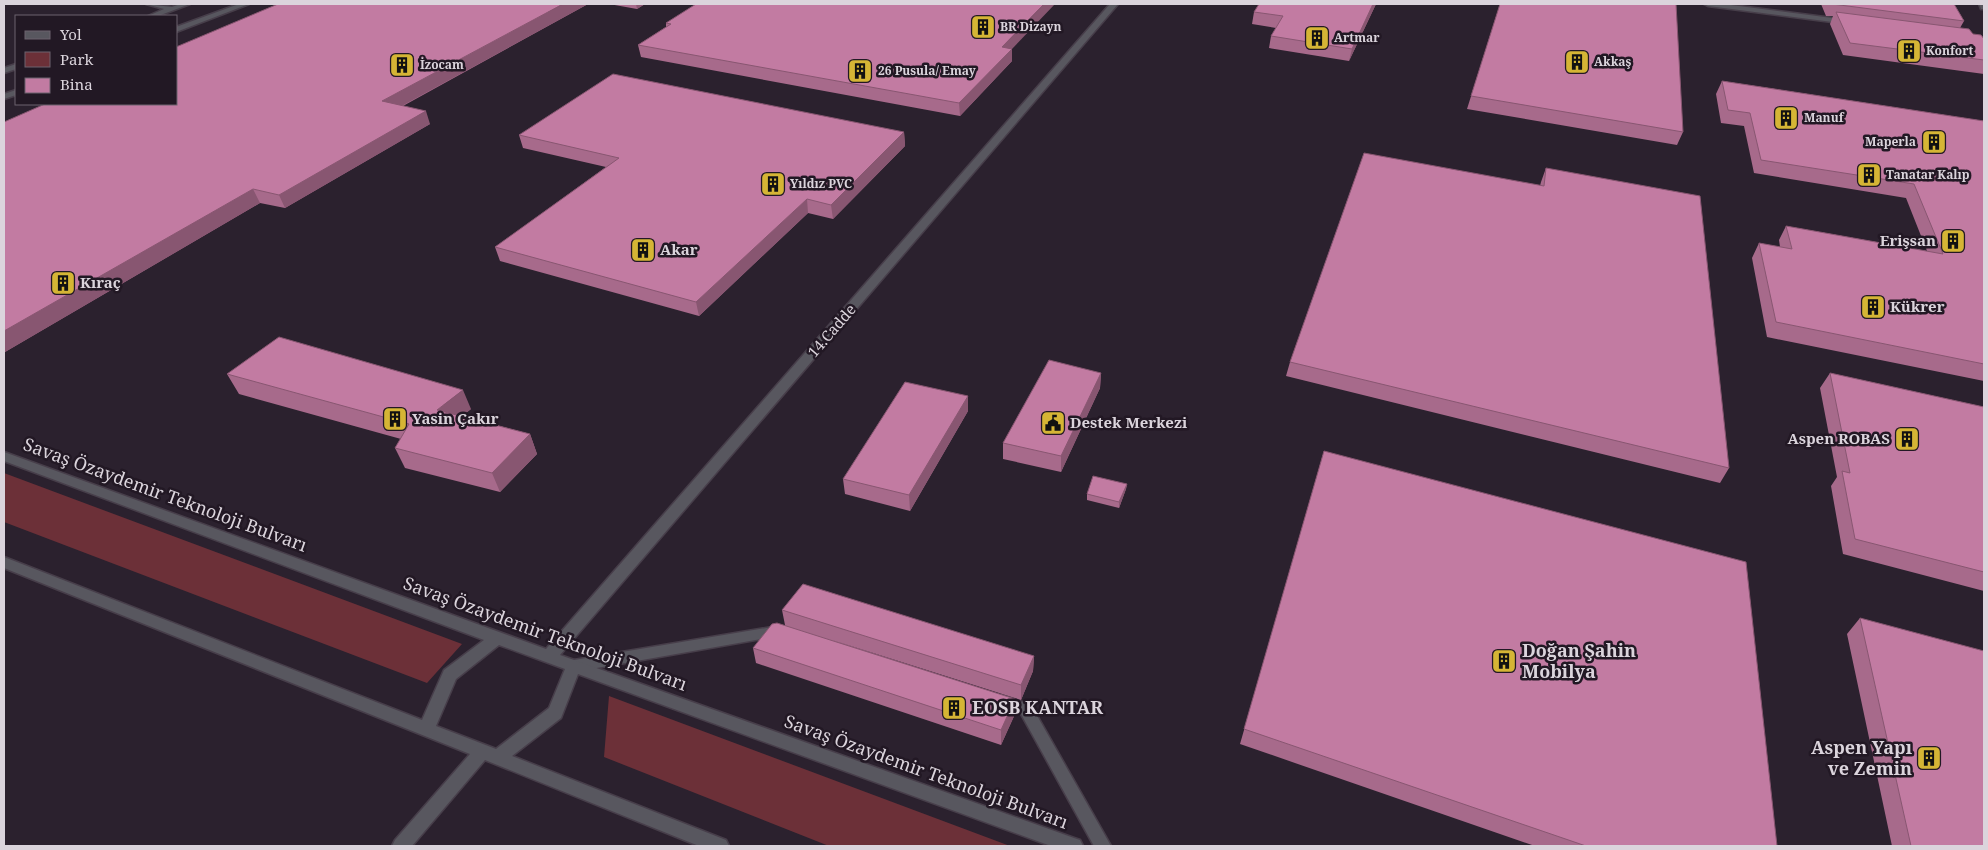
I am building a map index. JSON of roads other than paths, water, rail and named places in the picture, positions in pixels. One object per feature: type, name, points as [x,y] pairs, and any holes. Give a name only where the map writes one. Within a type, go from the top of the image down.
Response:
[{"type":"street","points":[[150,4],[173,9]]},
{"type":"street","points":[[155,15],[186,4]]},
{"type":"street","points":[[178,29],[245,4]]},
{"type":"street","name":"14.Cadde","points":[[549,657],[1114,4]]},
{"type":"street","points":[[1708,4],[1856,23]]},
{"type":"street","name":"Savaş Özaydemir Teknoloji Bulvarı","points":[[4,456],[549,657],[1074,846]]},
{"type":"street","points":[[4,562],[720,846]]},
{"type":"street","points":[[426,730],[450,674],[498,638]]},
{"type":"street","points":[[401,846],[489,755],[555,713],[574,666]]},
{"type":"lane","points":[[574,666],[780,631],[790,634]]},
{"type":"lane","points":[[988,697],[1026,709],[1103,846]]},
{"type":"place","name":"BR Dizayn","points":[[983,27]]},
{"type":"place","name":"Artmar","points":[[1317,38]]},
{"type":"place","name":"Konfort","points":[[1909,51]]},
{"type":"place","name":"Akkaş","points":[[1577,62]]},
{"type":"place","name":"İzocam","points":[[402,65]]},
{"type":"place","name":"26 Pusula/ Emay","points":[[860,71]]},
{"type":"place","name":"Manuf","points":[[1786,118]]},
{"type":"place","name":"Maperla","points":[[1934,142]]},
{"type":"place","name":"Tanatar Kalıp","points":[[1869,175]]},
{"type":"place","name":"Yıldız PVC","points":[[773,184]]},
{"type":"place","name":"Erişsan","points":[[1953,241]]},
{"type":"place","name":"Akar","points":[[643,250]]},
{"type":"place","name":"Kıraç","points":[[63,283]]},
{"type":"place","name":"Kükrer","points":[[1873,307]]},
{"type":"place","name":"Yasin Çakır","points":[[395,419]]},
{"type":"place","name":"Destek Merkezi","points":[[1053,423]]},
{"type":"place","name":"Aspen ROBAS","points":[[1907,439]]},
{"type":"place","name":"Doğan Şahin Mobilya","points":[[1504,661]]},
{"type":"place","name":"EOSB KANTAR","points":[[954,708]]},
{"type":"place","name":"Aspen Yapı ve Zemin","points":[[1929,758]]}]
